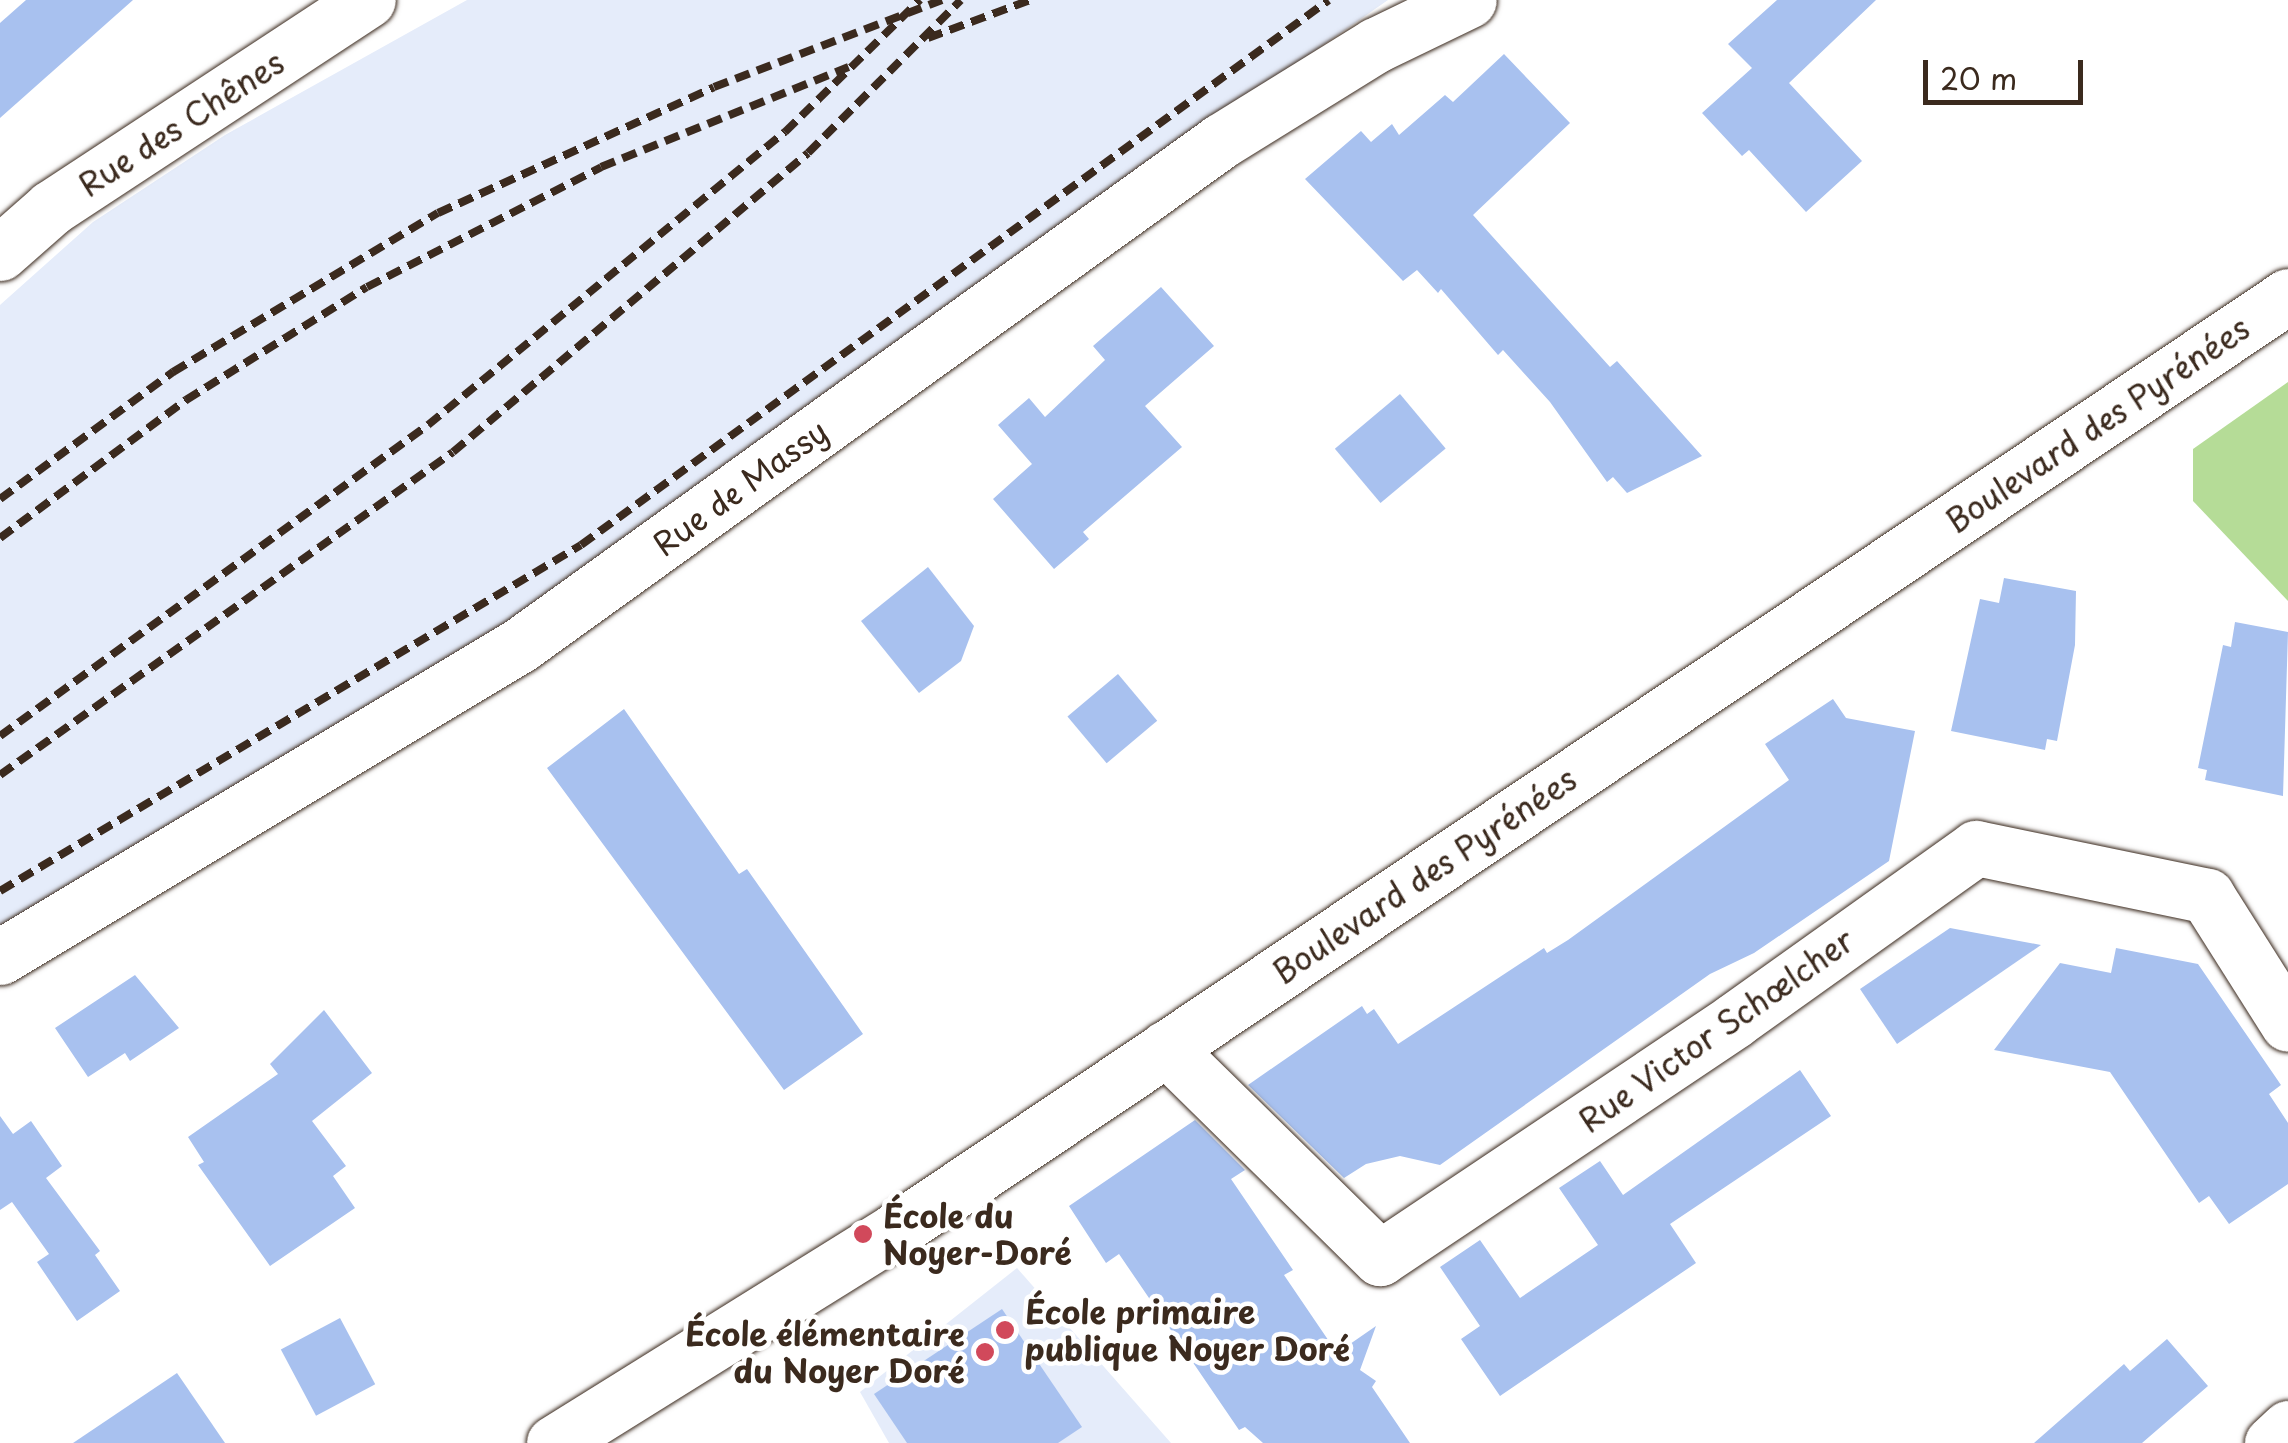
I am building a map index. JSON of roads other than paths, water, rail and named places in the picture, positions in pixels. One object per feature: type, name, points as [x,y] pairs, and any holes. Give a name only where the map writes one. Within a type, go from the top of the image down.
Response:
[{"type":"street","name":"Rue des Chênes","points":[[0,253],[50,208],[368,0]]},
{"type":"street","name":"Rue de Massy","points":[[0,956],[520,645],[1221,141],[1376,46],[1469,0]]},
{"type":"street","name":"Boulevard des Pyrénées","points":[[554,1443],[837,1268],[2288,296]]},
{"type":"street","name":"Rue Victor Schœlcher","points":[[1166,1048],[1380,1258],[1735,1020],[1976,848],[2208,896],[2288,1024]]},
{"type":"street","points":[[2272,1443],[2288,1428]]},
{"type":"railway","points":[[0,736],[428,425],[785,132],[920,0]]},
{"type":"railway","points":[[0,499],[173,372],[438,213],[714,87],[942,0]]},
{"type":"railway","points":[[0,775],[453,452],[808,153],[961,0]]},
{"type":"railway","points":[[928,38],[1030,0]]},
{"type":"railway","points":[[0,891],[581,545],[1329,0]]},
{"type":"railway","points":[[0,538],[186,400],[367,287],[601,167],[849,67]]},
{"type":"place","name":"École du Noyer-Doré","points":[[863,1234]]},
{"type":"place","name":"École primaire publique Noyer Doré","points":[[1005,1330]]},
{"type":"place","name":"École élémentaire du Noyer Doré","points":[[985,1352]]}]
